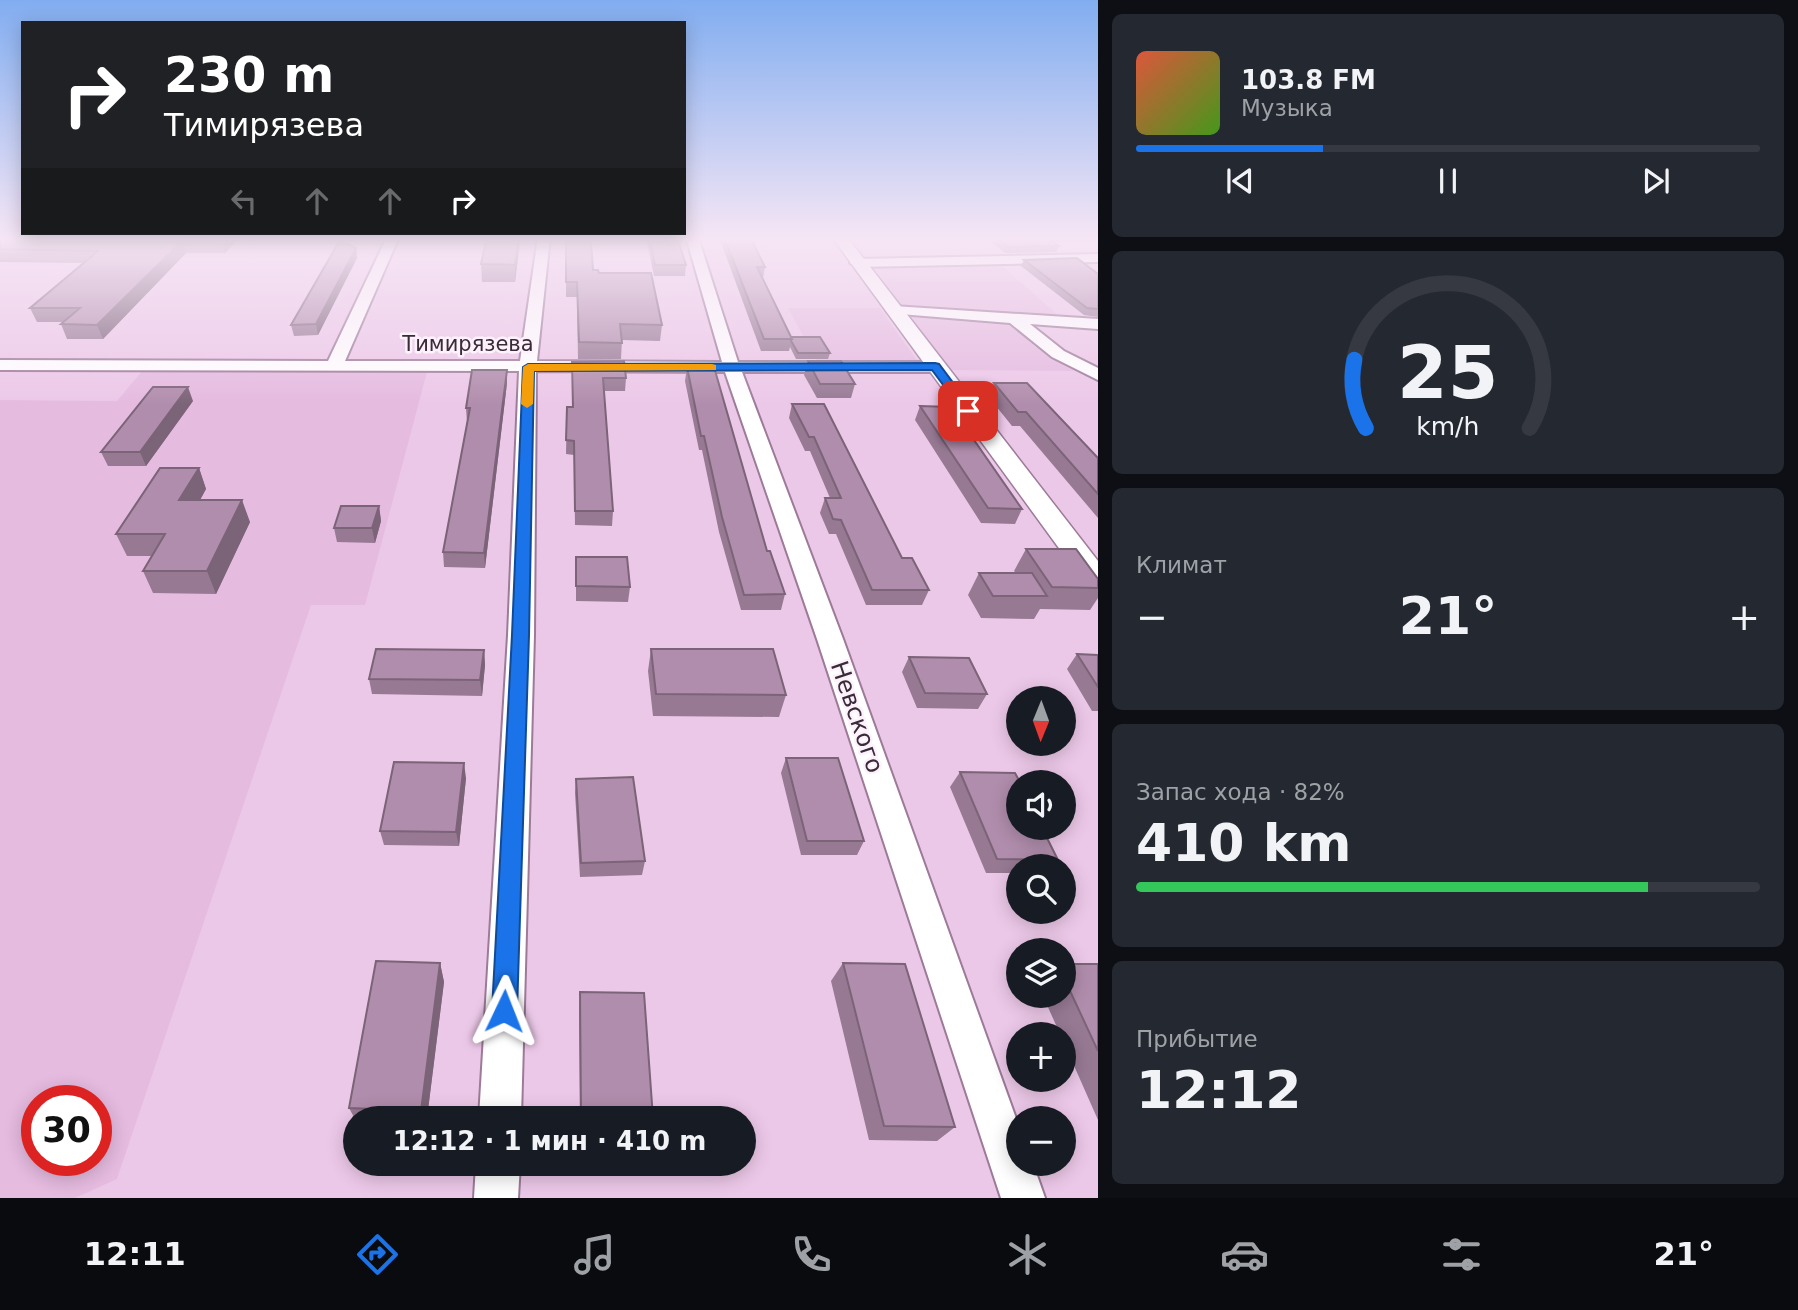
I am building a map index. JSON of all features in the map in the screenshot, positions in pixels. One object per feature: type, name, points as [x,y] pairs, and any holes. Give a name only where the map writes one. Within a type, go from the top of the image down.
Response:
[{"type":"street","points":[[334,366],[367,293]]},
{"type":"street","points":[[501,1106],[521,621],[528,367],[537,293]]},
{"type":"street","name":"Невского","points":[[709,293],[732,368],[830,639],[1023,1198]]},
{"type":"street","points":[[880,293],[1098,581]]},
{"type":"street","points":[[893,310],[1098,324]]},
{"type":"street","points":[[1014,319],[1058,354],[1098,375]]},
{"type":"street","name":"Тимирязева","points":[[0,365],[935,367]]},
{"type":"street","points":[[496,1198],[497,1176]]},
{"type":"shaded area","points":[[887,293],[1033,293],[1061,318],[897,307]]},
{"type":"shaded area","points":[[788,308],[880,308],[918,362],[817,362]]},
{"type":"shaded area","points":[[904,314],[1009,323],[1034,346],[1074,371],[947,370]]},
{"type":"shaded area","points":[[143,370],[427,372],[365,605],[311,605],[117,1179],[75,1198],[0,1198],[0,400],[117,401]]},
{"type":"building","points":[[48,293],[129,293],[97,325],[61,324],[80,308],[30,308]]},
{"type":"building","points":[[310,293],[332,293],[316,324],[291,325]]},
{"type":"building","points":[[577,293],[655,293],[662,325],[620,324],[622,343],[579,342]]},
{"type":"building","points":[[746,293],[770,293],[792,339],[764,339]]},
{"type":"building","points":[[1067,293],[1098,293],[1098,309],[1087,308]]},
{"type":"building","points":[[791,337],[820,337],[830,353],[798,353]]},
{"type":"building","points":[[624,361],[626,378],[603,378],[613,511],[575,511],[574,441],[566,440],[567,407],[573,407],[572,362]]},
{"type":"building","points":[[808,361],[841,361],[855,384],[820,384]]},
{"type":"building","points":[[687,367],[714,367],[767,551],[770,551],[785,594],[744,595],[722,517],[704,436],[701,436]]},
{"type":"building","points":[[472,370],[507,370],[484,553],[443,552],[470,408],[466,408]]},
{"type":"building","points":[[994,383],[1027,383],[1098,458],[1098,494],[1026,412],[1018,412]]},
{"type":"building","points":[[153,387],[188,387],[140,452],[101,452]]},
{"type":"building","points":[[792,404],[824,404],[902,558],[912,558],[929,590],[872,590],[841,520],[833,519],[825,498],[841,498],[814,437],[809,437]]},
{"type":"building","points":[[920,406],[951,407],[1022,509],[988,508]]},
{"type":"building","points":[[160,468],[199,468],[179,500],[242,500],[207,571],[143,571],[165,534],[116,534]]},
{"type":"building","points":[[341,506],[379,506],[372,528],[334,528]]},
{"type":"building","points":[[1026,549],[1076,549],[1098,579],[1098,588],[1052,587]]},
{"type":"building","points":[[576,557],[627,557],[630,587],[576,586]]},
{"type":"building","points":[[979,573],[1032,573],[1047,596],[993,596]]},
{"type":"building","points":[[376,649],[484,650],[480,680],[369,679]]},
{"type":"building","points":[[651,649],[773,649],[786,695],[656,694]]},
{"type":"building","points":[[1077,654],[1098,655],[1098,687]]},
{"type":"building","points":[[909,657],[969,658],[987,694],[925,693]]},
{"type":"building","points":[[786,758],[838,758],[864,841],[807,841]]},
{"type":"building","points":[[394,762],[464,763],[456,832],[380,831]]},
{"type":"building","points":[[960,772],[1006,773],[1006,840],[1048,840],[1055,854],[1006,854],[1006,859],[997,859]]},
{"type":"building","points":[[633,777],[645,861],[581,863],[576,779]]},
{"type":"building","points":[[376,961],[440,963],[422,1106],[349,1106]]},
{"type":"building","points":[[843,963],[905,964],[955,1127],[884,1126]]},
{"type":"building","points":[[1076,964],[1098,964],[1098,1051],[1076,1004]]},
{"type":"building","points":[[580,992],[644,993],[652,1106],[581,1106]]},
{"type":"slow traffic","points":[[527,404],[528,367],[712,368]]},
{"type":"route","points":[[504,1011],[521,635],[528,367],[935,367],[968,411]]}]
